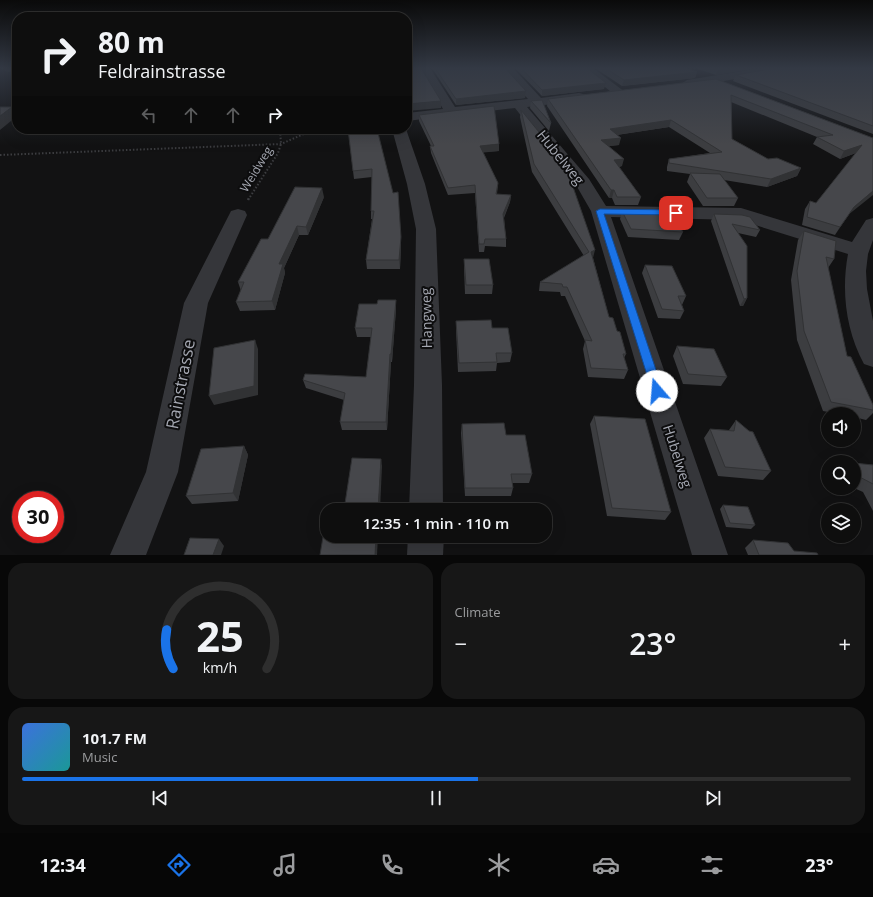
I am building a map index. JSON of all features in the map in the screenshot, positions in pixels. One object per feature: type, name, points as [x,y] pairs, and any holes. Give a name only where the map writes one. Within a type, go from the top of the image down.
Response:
[{"type":"street","points":[[441,94],[451,111]]},
{"type":"street","name":"Hubelweg","points":[[523,94],[583,183],[600,211],[710,555]]},
{"type":"street","points":[[412,116],[589,96]]},
{"type":"street","name":"Hangweg","points":[[401,134],[416,184],[426,229],[428,384],[426,503]]},
{"type":"street","points":[[600,211],[741,214],[858,251]]},
{"type":"street","name":"Rainstrasse","points":[[128,555],[162,472],[196,303],[238,215]]},
{"type":"street","points":[[873,224],[867,232],[858,251],[856,277],[857,306],[864,336],[873,357]]},
{"type":"street","points":[[425,555],[426,543]]},
{"type":"path","name":"Weidweg","points":[[238,215],[268,171],[281,144],[280,134]]},
{"type":"path","points":[[0,155],[281,144],[304,134]]},
{"type":"building","points":[[412,94],[437,94],[441,101],[412,104]]},
{"type":"building","points":[[453,94],[501,94],[456,99]]},
{"type":"building","points":[[591,94],[756,94],[873,138],[873,191],[854,207],[840,227],[807,217],[810,201],[816,203],[862,145],[844,151],[817,137],[833,135],[731,95],[732,139],[768,159],[777,158],[801,168],[771,179],[669,163],[669,159],[722,152],[671,120],[610,129],[621,138],[601,140],[624,159],[614,160],[641,197],[617,197],[614,190],[611,190],[548,99]]},
{"type":"building","points":[[787,94],[873,94],[873,126]]},
{"type":"building","points":[[542,100],[551,123],[531,101]]},
{"type":"building","points":[[494,106],[499,144],[480,146],[498,183],[496,194],[511,195],[503,214],[506,239],[485,239],[484,244],[479,244],[475,185],[448,188],[430,146],[434,146],[419,115]]},
{"type":"building","points":[[0,107],[12,107],[0,116]]},
{"type":"building","points":[[521,110],[565,164],[595,250],[591,252],[609,317],[613,318],[617,331],[620,332],[626,354],[623,354],[628,370],[591,368],[585,340],[592,341],[567,287],[563,287],[562,284],[540,282],[589,252],[534,164]]},
{"type":"building","points":[[349,134],[378,134],[393,193],[398,192],[401,237],[399,260],[366,260],[374,211],[371,211],[372,169],[353,171]]},
{"type":"building","points":[[690,173],[720,174],[738,198],[707,198]]},
{"type":"building","points":[[295,187],[322,188],[306,227],[297,226],[279,264],[283,264],[272,301],[236,302],[244,282],[238,282],[261,239],[268,239]]},
{"type":"building","points":[[622,211],[671,212],[683,232],[631,229]]},
{"type":"building","points":[[714,214],[742,215],[750,217],[760,230],[732,224],[747,246],[747,298],[744,299]]},
{"type":"building","points":[[804,231],[836,241],[834,259],[826,257],[847,356],[851,357],[873,405],[873,410],[831,402],[804,331],[797,271]]},
{"type":"building","points":[[464,259],[489,259],[493,285],[466,285]]},
{"type":"building","points":[[645,265],[672,266],[686,296],[678,296],[684,311],[662,309]]},
{"type":"building","points":[[378,300],[396,300],[390,354],[386,422],[340,422],[345,393],[303,380],[305,374],[366,377],[372,328],[355,328],[359,304],[377,304]]},
{"type":"building","points":[[491,320],[492,328],[508,328],[512,353],[496,353],[497,362],[459,363],[456,321]]},
{"type":"building","points":[[255,340],[254,386],[209,396],[214,348]]},
{"type":"building","points":[[677,346],[714,349],[727,377],[688,374]]},
{"type":"building","points":[[594,416],[645,419],[671,512],[612,508]]},
{"type":"building","points":[[736,420],[749,431],[753,432],[771,471],[725,467],[710,429],[734,431]]},
{"type":"building","points":[[504,423],[506,435],[525,435],[532,474],[511,474],[513,488],[465,488],[462,424]]},
{"type":"building","points":[[244,446],[233,493],[186,496],[201,449]]},
{"type":"building","points":[[352,458],[381,459],[378,503],[345,503]]},
{"type":"building","points":[[861,464],[873,465],[873,484],[861,478]]},
{"type":"building","points":[[723,505],[748,507],[755,525],[730,523]]},
{"type":"building","points":[[190,538],[219,539],[213,555],[184,555]]},
{"type":"building","points":[[753,540],[788,543],[794,551],[817,553],[818,555],[759,555]]},
{"type":"building","points":[[322,543],[376,543],[375,555],[320,555]]},
{"type":"route","points":[[657,391],[600,211],[676,213]]}]
